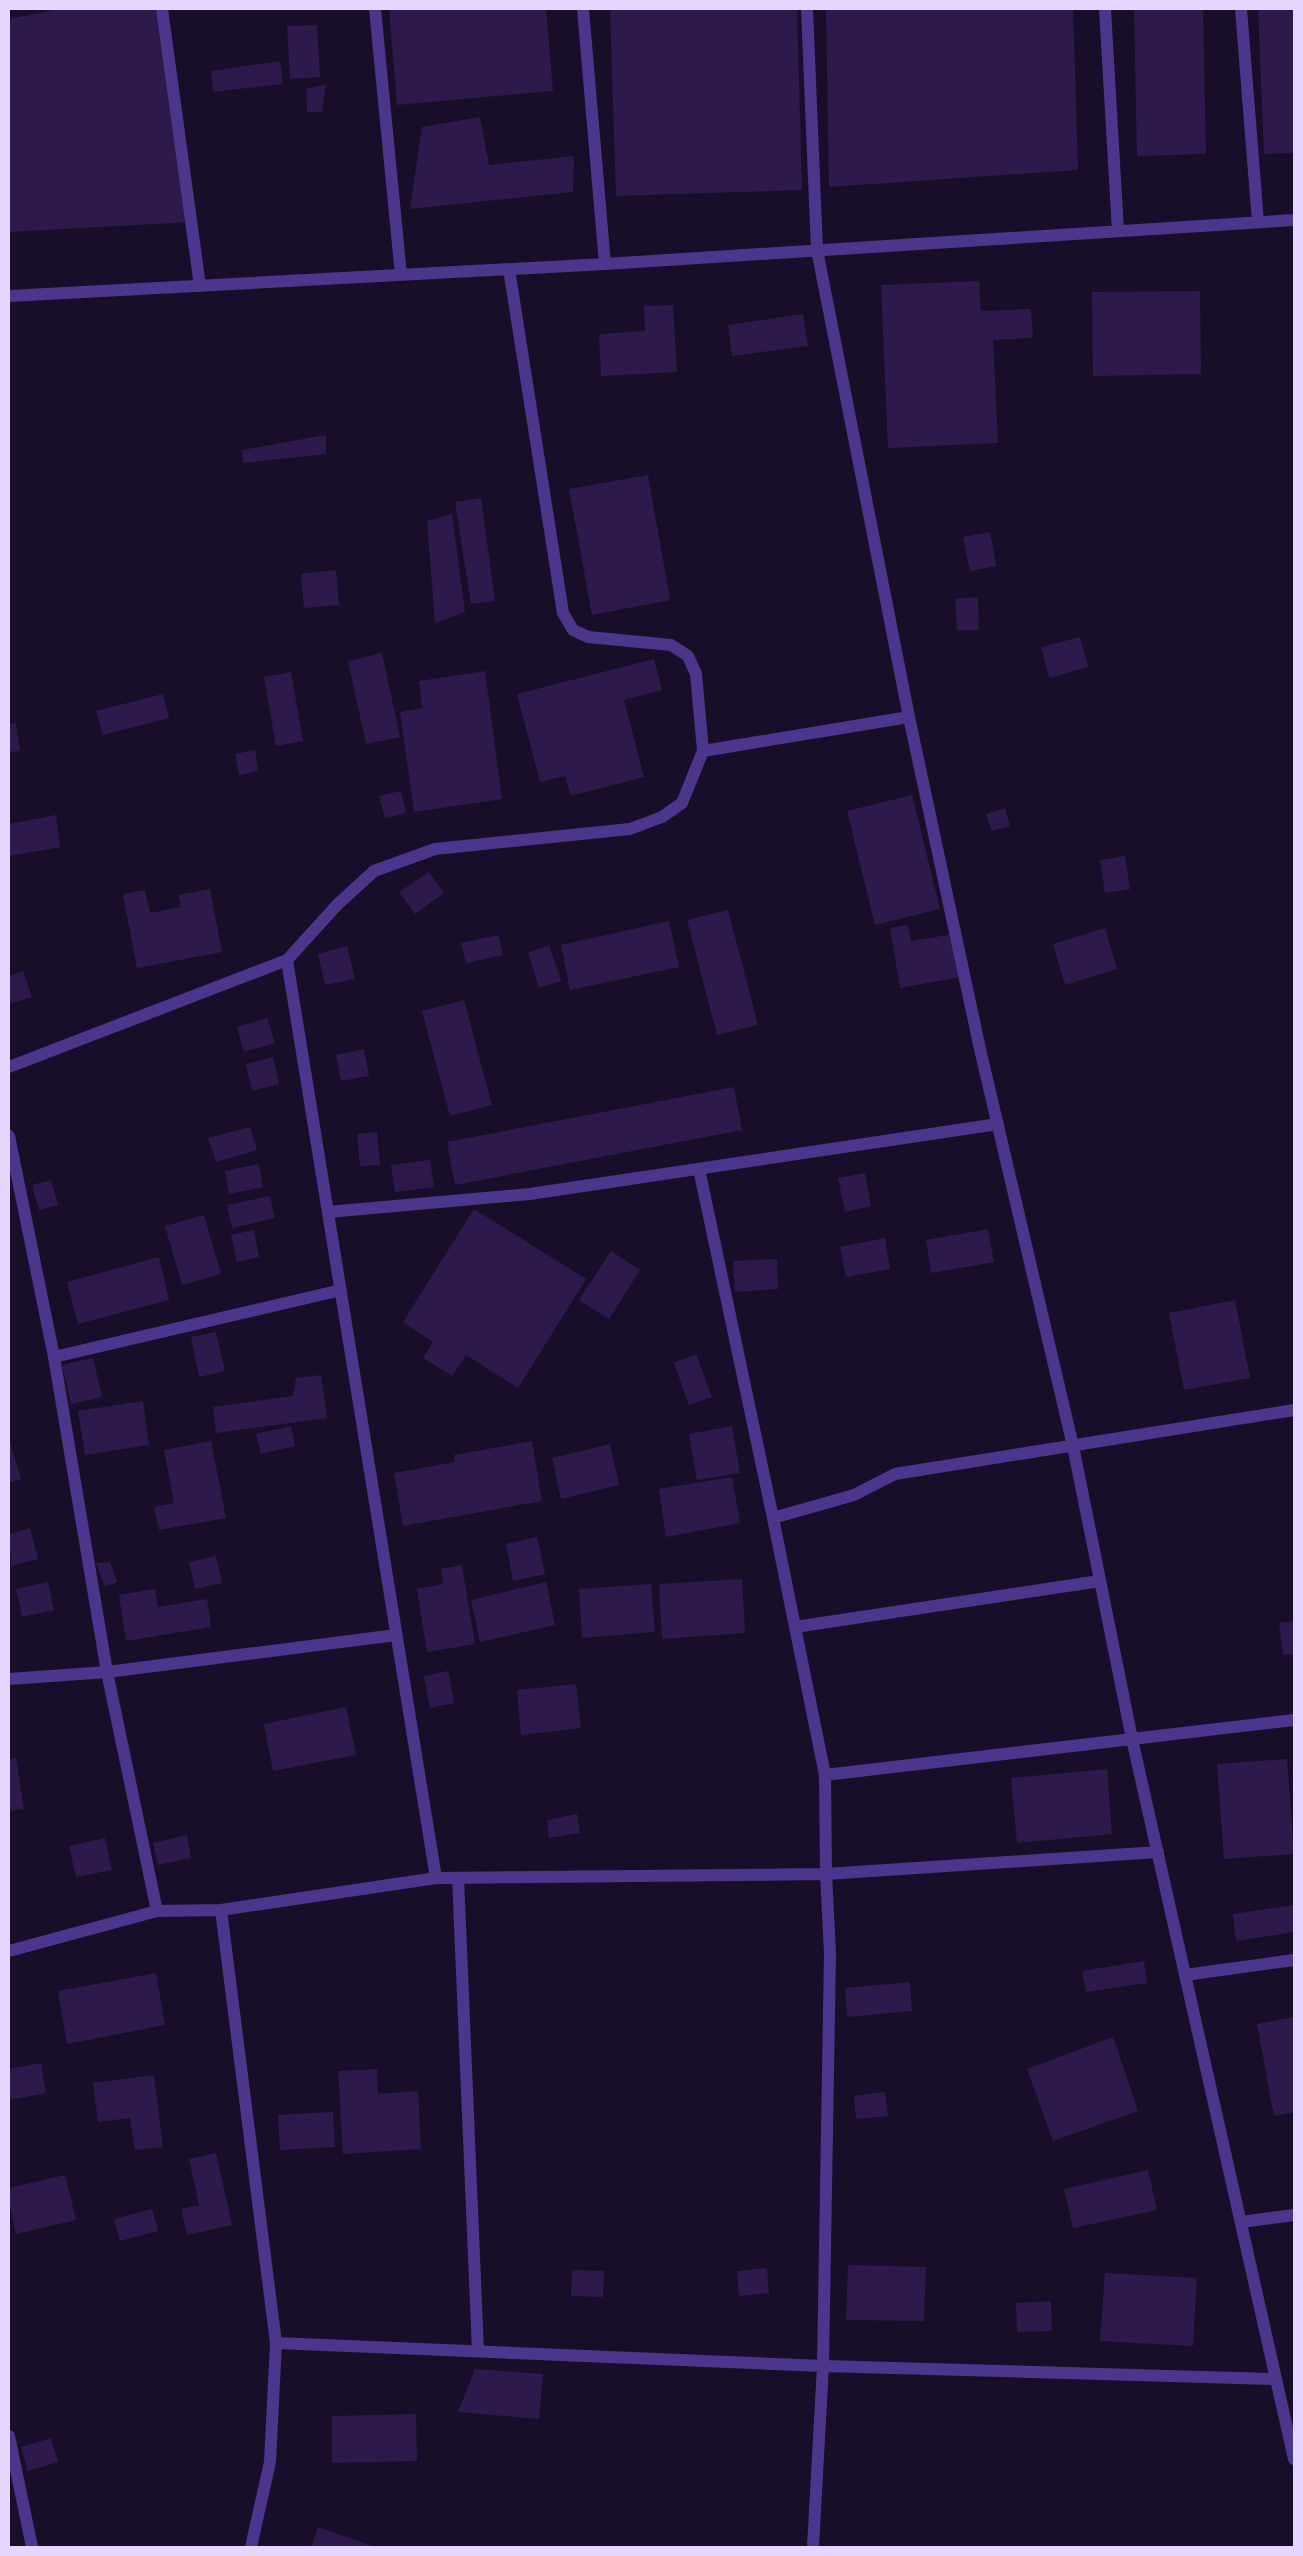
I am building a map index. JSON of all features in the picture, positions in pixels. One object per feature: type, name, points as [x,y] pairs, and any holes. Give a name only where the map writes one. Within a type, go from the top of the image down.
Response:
[{"type":"street","points":[[162,9],[200,286]]},
{"type":"street","points":[[375,9],[401,275]]},
{"type":"street","points":[[583,9],[605,264]]},
{"type":"street","points":[[807,9],[817,250],[909,717],[998,1124],[1073,1446],[1132,1739],[1294,2459]]},
{"type":"street","points":[[1105,9],[1118,231]]},
{"type":"street","points":[[1241,9],[1258,222]]},
{"type":"street","points":[[9,296],[605,264],[1294,220]]},
{"type":"street","points":[[9,1067],[287,960],[337,904],[374,871],[435,849],[630,829],[662,817],[682,803],[703,751],[696,674],[688,656],[671,645],[588,636],[573,630],[562,613],[509,269]]},
{"type":"street","points":[[703,751],[909,717]]},
{"type":"street","points":[[287,960],[436,1878]]},
{"type":"street","points":[[328,1212],[530,1194],[998,1124]]},
{"type":"street","points":[[9,1136],[54,1357],[107,1672],[156,1911]]},
{"type":"street","points":[[699,1169],[825,1775],[826,1874],[830,1953],[822,2366],[813,2547]]},
{"type":"street","points":[[54,1357],[341,1290]]},
{"type":"street","points":[[773,1518],[854,1495],[895,1474],[1294,1410]]},
{"type":"street","points":[[795,1627],[1100,1581]]},
{"type":"street","points":[[9,1679],[107,1672],[396,1635]]},
{"type":"street","points":[[825,1775],[1294,1720]]},
{"type":"street","points":[[9,1952],[156,1911],[221,1910],[436,1878],[826,1874],[1158,1852]]},
{"type":"street","points":[[458,1878],[478,2352]]},
{"type":"street","points":[[221,1910],[276,2343],[270,2462],[251,2547]]},
{"type":"street","points":[[1185,1975],[1294,1960]]},
{"type":"street","points":[[1241,2222],[1294,2215]]},
{"type":"street","points":[[276,2343],[822,2366],[1276,2379]]},
{"type":"street","points":[[9,2436],[32,2547]]},
{"type":"building","points":[[59,9],[156,9],[191,222],[9,232],[9,19]]},
{"type":"building","points":[[389,9],[546,9],[553,91],[397,105]]},
{"type":"building","points":[[610,9],[797,9],[802,190],[616,196]]},
{"type":"building","points":[[826,9],[1073,9],[1078,170],[829,187]]},
{"type":"building","points":[[1134,9],[1203,9],[1206,154],[1137,156]]},
{"type":"building","points":[[1258,9],[1294,9],[1294,153],[1264,154]]},
{"type":"building","points":[[317,25],[320,77],[290,79],[287,26]]},
{"type":"building","points":[[280,61],[283,84],[213,92],[211,71]]},
{"type":"building","points":[[326,84],[322,112],[307,112],[306,89]]},
{"type":"building","points":[[480,117],[489,165],[574,156],[573,192],[410,209],[422,127]]},
{"type":"building","points":[[979,281],[981,311],[1031,309],[1033,338],[993,340],[998,443],[888,448],[881,285]]},
{"type":"building","points":[[1200,291],[1201,374],[1093,376],[1092,292]]},
{"type":"building","points":[[673,305],[677,372],[601,376],[599,334],[645,331],[644,306]]},
{"type":"building","points":[[803,314],[808,346],[732,356],[728,325]]},
{"type":"building","points":[[326,435],[326,454],[243,463],[242,450]]},
{"type":"building","points":[[648,475],[670,600],[592,615],[569,489]]},
{"type":"building","points":[[481,498],[495,601],[471,604],[455,502]]},
{"type":"building","points":[[452,514],[465,612],[435,623],[427,521]]},
{"type":"building","points":[[990,532],[996,566],[970,571],[963,537]]},
{"type":"building","points":[[336,570],[339,605],[304,608],[301,574]]},
{"type":"building","points":[[978,597],[979,630],[957,630],[955,599]]},
{"type":"building","points":[[1080,637],[1088,667],[1049,678],[1041,647]]},
{"type":"building","points":[[382,653],[400,737],[366,744],[348,661]]},
{"type":"building","points":[[654,659],[662,690],[624,700],[644,777],[571,796],[565,776],[540,782],[517,694]]},
{"type":"building","points":[[485,671],[502,799],[414,812],[400,712],[422,708],[419,681]]},
{"type":"building","points":[[291,672],[303,741],[276,746],[264,677]]},
{"type":"building","points":[[163,694],[169,718],[103,735],[96,711]]},
{"type":"building","points":[[16,723],[20,751],[9,752],[9,724]]},
{"type":"building","points":[[255,750],[258,771],[239,775],[235,754]]},
{"type":"building","points":[[401,791],[406,813],[385,818],[379,796]]},
{"type":"building","points":[[912,795],[940,909],[875,925],[847,811]]},
{"type":"building","points":[[1005,808],[1010,826],[992,831],[986,814]]},
{"type":"building","points":[[56,815],[60,847],[9,856],[9,824]]},
{"type":"building","points":[[1125,856],[1130,889],[1105,893],[1100,860]]},
{"type":"building","points":[[429,872],[444,893],[415,914],[399,892]]},
{"type":"building","points":[[210,889],[222,952],[137,968],[123,894],[145,890],[150,913],[181,907],[178,895]]},
{"type":"building","points":[[728,910],[758,1025],[717,1035],[687,920]]},
{"type":"building","points":[[669,921],[679,967],[570,990],[561,945]]},
{"type":"building","points":[[908,925],[911,941],[954,934],[961,977],[900,988],[890,928]]},
{"type":"building","points":[[1105,928],[1117,969],[1065,985],[1053,944]]},
{"type":"building","points":[[498,935],[503,955],[466,963],[461,943]]},
{"type":"building","points":[[549,945],[561,981],[539,988],[528,953]]},
{"type":"building","points":[[347,946],[355,979],[325,985],[318,954]]},
{"type":"building","points":[[23,971],[32,997],[9,1004],[9,976]]},
{"type":"building","points":[[464,1000],[492,1105],[450,1116],[422,1011]]},
{"type":"building","points":[[267,1018],[275,1043],[244,1052],[237,1027]]},
{"type":"building","points":[[364,1049],[369,1076],[341,1081],[336,1055]]},
{"type":"building","points":[[273,1057],[279,1084],[252,1091],[246,1064]]},
{"type":"building","points":[[734,1087],[742,1130],[455,1185],[447,1142]]},
{"type":"building","points":[[250,1127],[257,1150],[216,1162],[208,1138]]},
{"type":"building","points":[[377,1132],[380,1165],[360,1166],[357,1134]]},
{"type":"building","points":[[430,1160],[434,1187],[395,1192],[391,1165]]},
{"type":"building","points":[[259,1164],[263,1187],[229,1194],[225,1171]]},
{"type":"building","points":[[865,1173],[871,1206],[845,1212],[838,1178]]},
{"type":"building","points":[[51,1180],[58,1205],[39,1210],[32,1185]]},
{"type":"building","points":[[270,1196],[275,1218],[232,1228],[227,1205]]},
{"type":"building","points":[[474,1209],[586,1279],[518,1388],[466,1355],[452,1376],[423,1358],[433,1342],[403,1322]]},
{"type":"building","points":[[204,1215],[221,1274],[182,1285],[165,1226]]},
{"type":"building","points":[[988,1229],[994,1262],[931,1273],[926,1240]]},
{"type":"building","points":[[254,1230],[259,1257],[237,1262],[231,1235]]},
{"type":"building","points":[[885,1238],[890,1269],[846,1277],[840,1247]]},
{"type":"building","points":[[611,1251],[640,1270],[609,1319],[579,1300]]},
{"type":"building","points":[[159,1257],[169,1300],[78,1324],[67,1282]]},
{"type":"building","points":[[777,1259],[778,1289],[735,1292],[733,1261]]},
{"type":"building","points":[[1235,1300],[1250,1378],[1184,1390],[1169,1313]]},
{"type":"building","points":[[216,1332],[225,1371],[199,1377],[191,1337]]},
{"type":"building","points":[[696,1354],[712,1397],[689,1405],[674,1363]]},
{"type":"building","points":[[93,1358],[102,1397],[71,1404],[62,1365]]},
{"type":"building","points":[[321,1375],[327,1418],[216,1433],[213,1407],[293,1396],[296,1378]]},
{"type":"building","points":[[143,1401],[149,1445],[85,1455],[78,1411]]},
{"type":"building","points":[[291,1426],[295,1446],[261,1454],[256,1434]]},
{"type":"building","points":[[732,1426],[740,1473],[697,1480],[689,1434]]},
{"type":"building","points":[[211,1441],[226,1518],[159,1530],[154,1507],[174,1503],[164,1450]]},
{"type":"building","points":[[532,1441],[542,1501],[403,1526],[394,1473],[455,1462],[454,1455]]},
{"type":"building","points":[[9,1443],[21,1479],[9,1483]]},
{"type":"building","points":[[610,1444],[619,1485],[561,1499],[552,1458]]},
{"type":"building","points":[[732,1477],[740,1523],[666,1537],[659,1489]]},
{"type":"building","points":[[30,1528],[38,1559],[11,1566],[9,1534]]},
{"type":"building","points":[[537,1537],[545,1574],[513,1581],[506,1544]]},
{"type":"building","points":[[216,1556],[222,1583],[195,1589],[189,1562]]},
{"type":"building","points":[[110,1562],[117,1582],[105,1587],[96,1563]]},
{"type":"building","points":[[462,1565],[475,1644],[427,1652],[417,1589],[443,1584],[441,1569]]},
{"type":"building","points":[[742,1579],[745,1633],[662,1639],[659,1584]]},
{"type":"building","points":[[48,1582],[54,1610],[22,1617],[16,1589]]},
{"type":"building","points":[[546,1582],[555,1625],[480,1642],[471,1600]]},
{"type":"building","points":[[651,1584],[655,1632],[582,1638],[579,1589]]},
{"type":"building","points":[[155,1589],[158,1607],[207,1599],[211,1627],[126,1641],[119,1595]]},
{"type":"building","points":[[1294,1621],[1294,1654],[1283,1655],[1279,1623]]},
{"type":"building","points":[[448,1671],[454,1703],[430,1708],[424,1676]]},
{"type":"building","points":[[576,1684],[581,1728],[521,1735],[517,1690]]},
{"type":"building","points":[[346,1707],[356,1755],[273,1771],[264,1724]]},
{"type":"building","points":[[16,1758],[24,1809],[9,1811],[9,1759]]},
{"type":"building","points":[[1287,1759],[1294,1854],[1224,1859],[1217,1764]]},
{"type":"building","points":[[1107,1769],[1112,1834],[1017,1843],[1011,1778]]},
{"type":"building","points":[[577,1814],[580,1833],[549,1838],[547,1820]]},
{"type":"building","points":[[187,1835],[191,1858],[158,1865],[153,1843]]},
{"type":"building","points":[[105,1838],[112,1870],[76,1877],[69,1846]]},
{"type":"building","points":[[1294,1905],[1294,1932],[1236,1941],[1233,1914]]},
{"type":"building","points":[[1144,1961],[1147,1983],[1086,1992],[1082,1971]]},
{"type":"building","points":[[156,1973],[165,2025],[67,2044],[58,1991]]},
{"type":"building","points":[[910,1982],[912,2011],[847,2017],[845,1988]]},
{"type":"building","points":[[1294,2017],[1294,2112],[1274,2116],[1257,2024]]},
{"type":"building","points":[[1113,2037],[1138,2111],[1053,2141],[1027,2069]]},
{"type":"building","points":[[41,2063],[46,2093],[9,2100],[9,2069]]},
{"type":"building","points":[[377,2069],[378,2094],[418,2091],[421,2149],[343,2154],[338,2071]]},
{"type":"building","points":[[154,2075],[163,2147],[135,2150],[130,2118],[98,2122],[93,2083]]},
{"type":"building","points":[[885,2092],[888,2116],[856,2119],[854,2096]]},
{"type":"building","points":[[333,2112],[335,2147],[280,2150],[278,2115]]},
{"type":"building","points":[[216,2153],[232,2225],[187,2235],[181,2209],[199,2205],[189,2159]]},
{"type":"building","points":[[1148,2170],[1157,2210],[1073,2228],[1064,2189]]},
{"type":"building","points":[[65,2175],[76,2220],[16,2234],[9,2202],[9,2188]]},
{"type":"building","points":[[152,2209],[158,2231],[120,2241],[114,2219]]},
{"type":"building","points":[[848,2265],[926,2267],[924,2321],[846,2320]]},
{"type":"building","points":[[767,2268],[769,2293],[739,2296],[737,2271]]},
{"type":"building","points":[[572,2270],[604,2271],[603,2297],[571,2296]]},
{"type":"building","points":[[1105,2273],[1197,2278],[1193,2346],[1100,2341]]},
{"type":"building","points":[[1051,2301],[1052,2331],[1017,2332],[1016,2303]]},
{"type":"building","points":[[475,2369],[543,2374],[539,2419],[458,2412]]},
{"type":"building","points":[[416,2414],[417,2461],[332,2463],[332,2416]]},
{"type":"building","points":[[51,2438],[58,2462],[28,2471],[21,2447]]},
{"type":"building","points":[[318,2527],[375,2547],[311,2547]]}]
